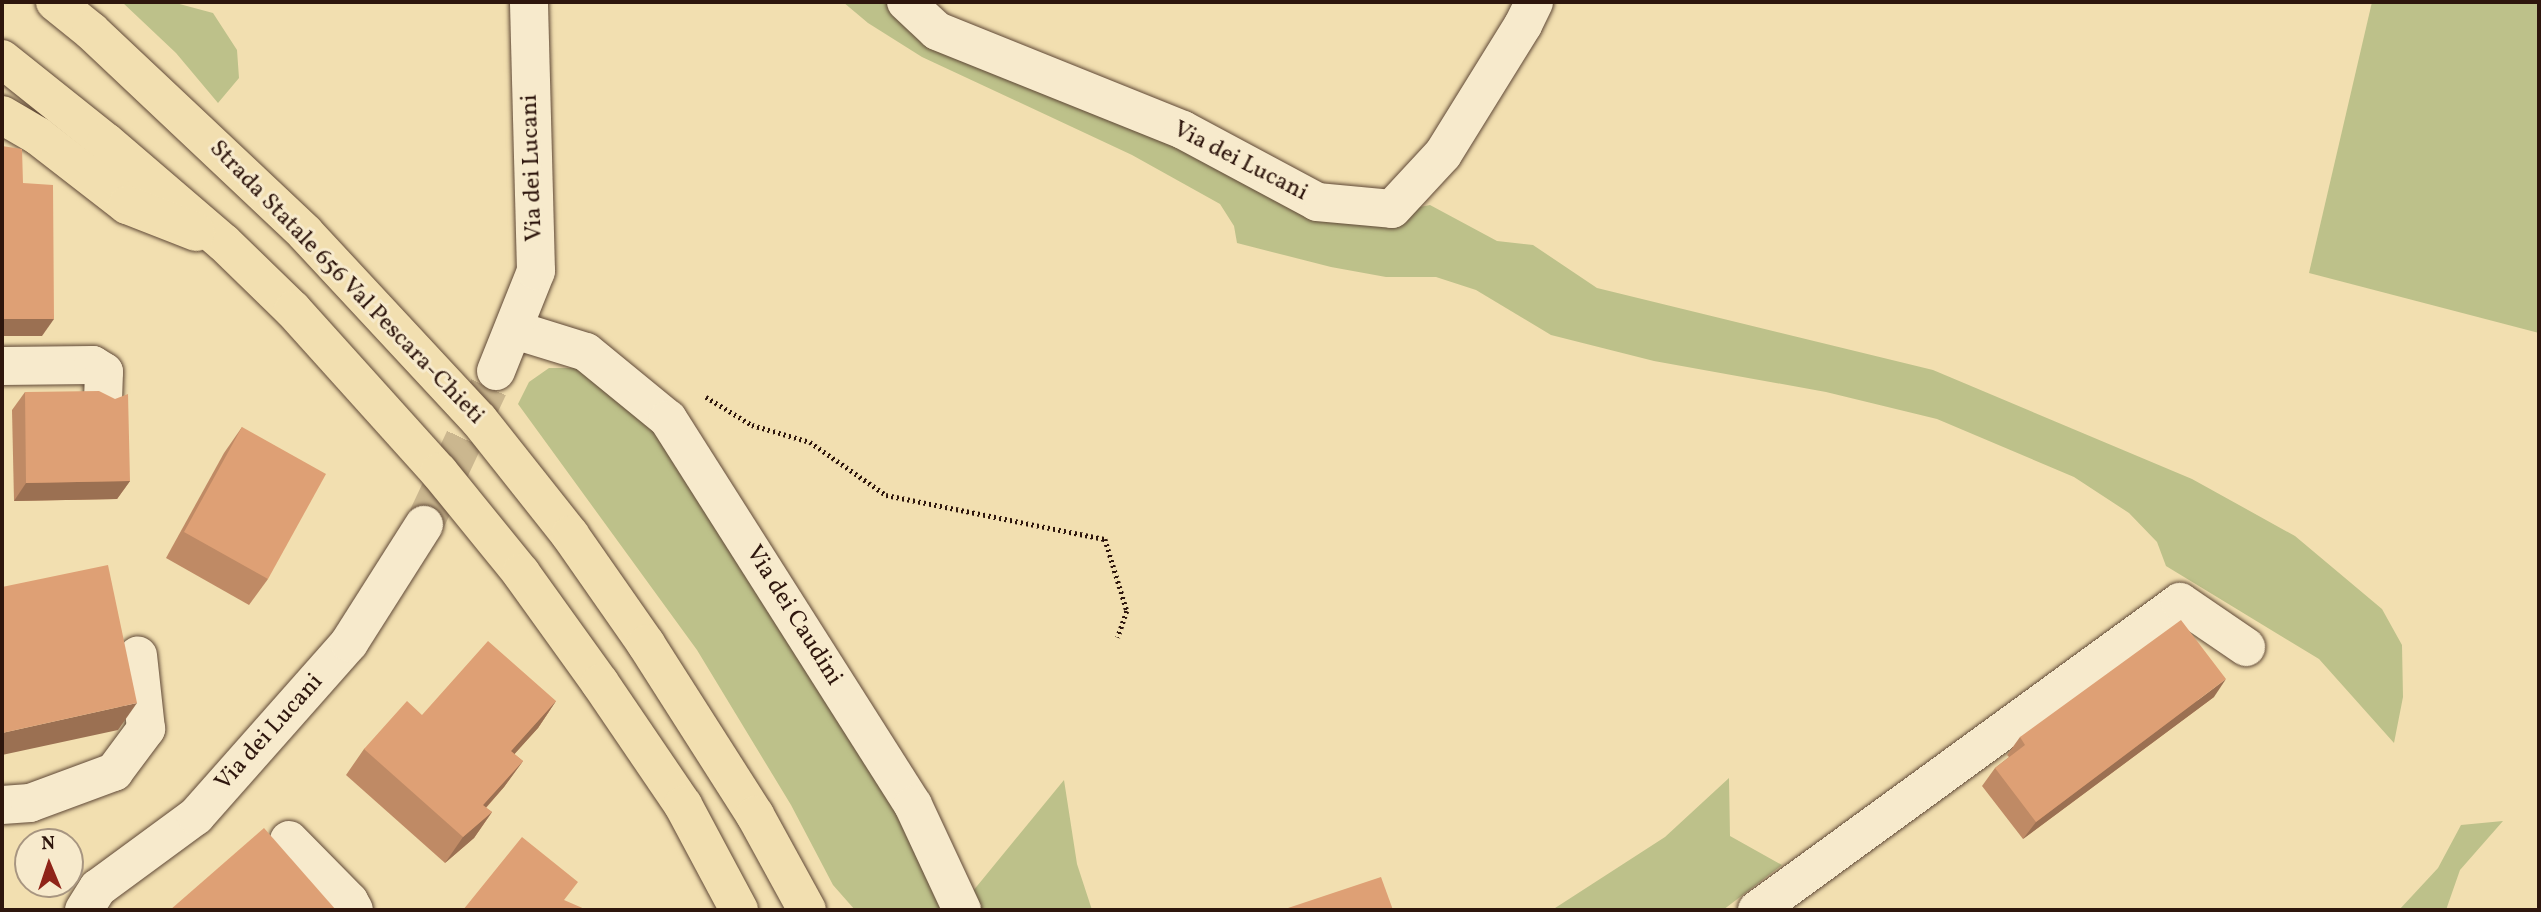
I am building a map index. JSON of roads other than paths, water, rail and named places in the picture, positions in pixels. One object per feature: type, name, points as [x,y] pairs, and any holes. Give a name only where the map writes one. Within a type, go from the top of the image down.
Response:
[{"type":"highway","name":"Strada Statale 656 Val Pescara-Chieti","points":[[55,2],[111,49],[305,233],[479,420],[570,535],[646,644],[755,815],[807,910]]},
{"type":"highway","points":[[2,59],[106,142],[224,243],[293,310],[365,388],[521,573],[683,805],[739,910]]},
{"type":"highway","points":[[2,115],[37,136],[127,205],[224,243]]},
{"type":"street","name":"Via dei Lucani","points":[[496,371],[515,330],[536,271],[528,2]]},
{"type":"street","name":"Via dei Lucani","points":[[906,2],[937,31],[1183,130],[1317,202],[1392,209],[1443,154],[1523,25],[1534,2]]},
{"type":"street","name":"Via dei Caudini","points":[[515,330],[586,352],[668,419],[913,805],[962,910]]},
{"type":"street","points":[[2,366],[93,366],[104,372],[103,394]]},
{"type":"street","name":"Via dei Lucani","points":[[84,910],[97,888],[196,816],[349,643],[424,525]]},
{"type":"street","points":[[1757,910],[2180,602],[2246,647]]},
{"type":"street","points":[[2,805],[30,803],[114,772],[146,729],[138,655]]},
{"type":"street","points":[[289,840],[349,901],[354,910]]},
{"type":"tunnel","points":[[424,525],[496,371]]}]
